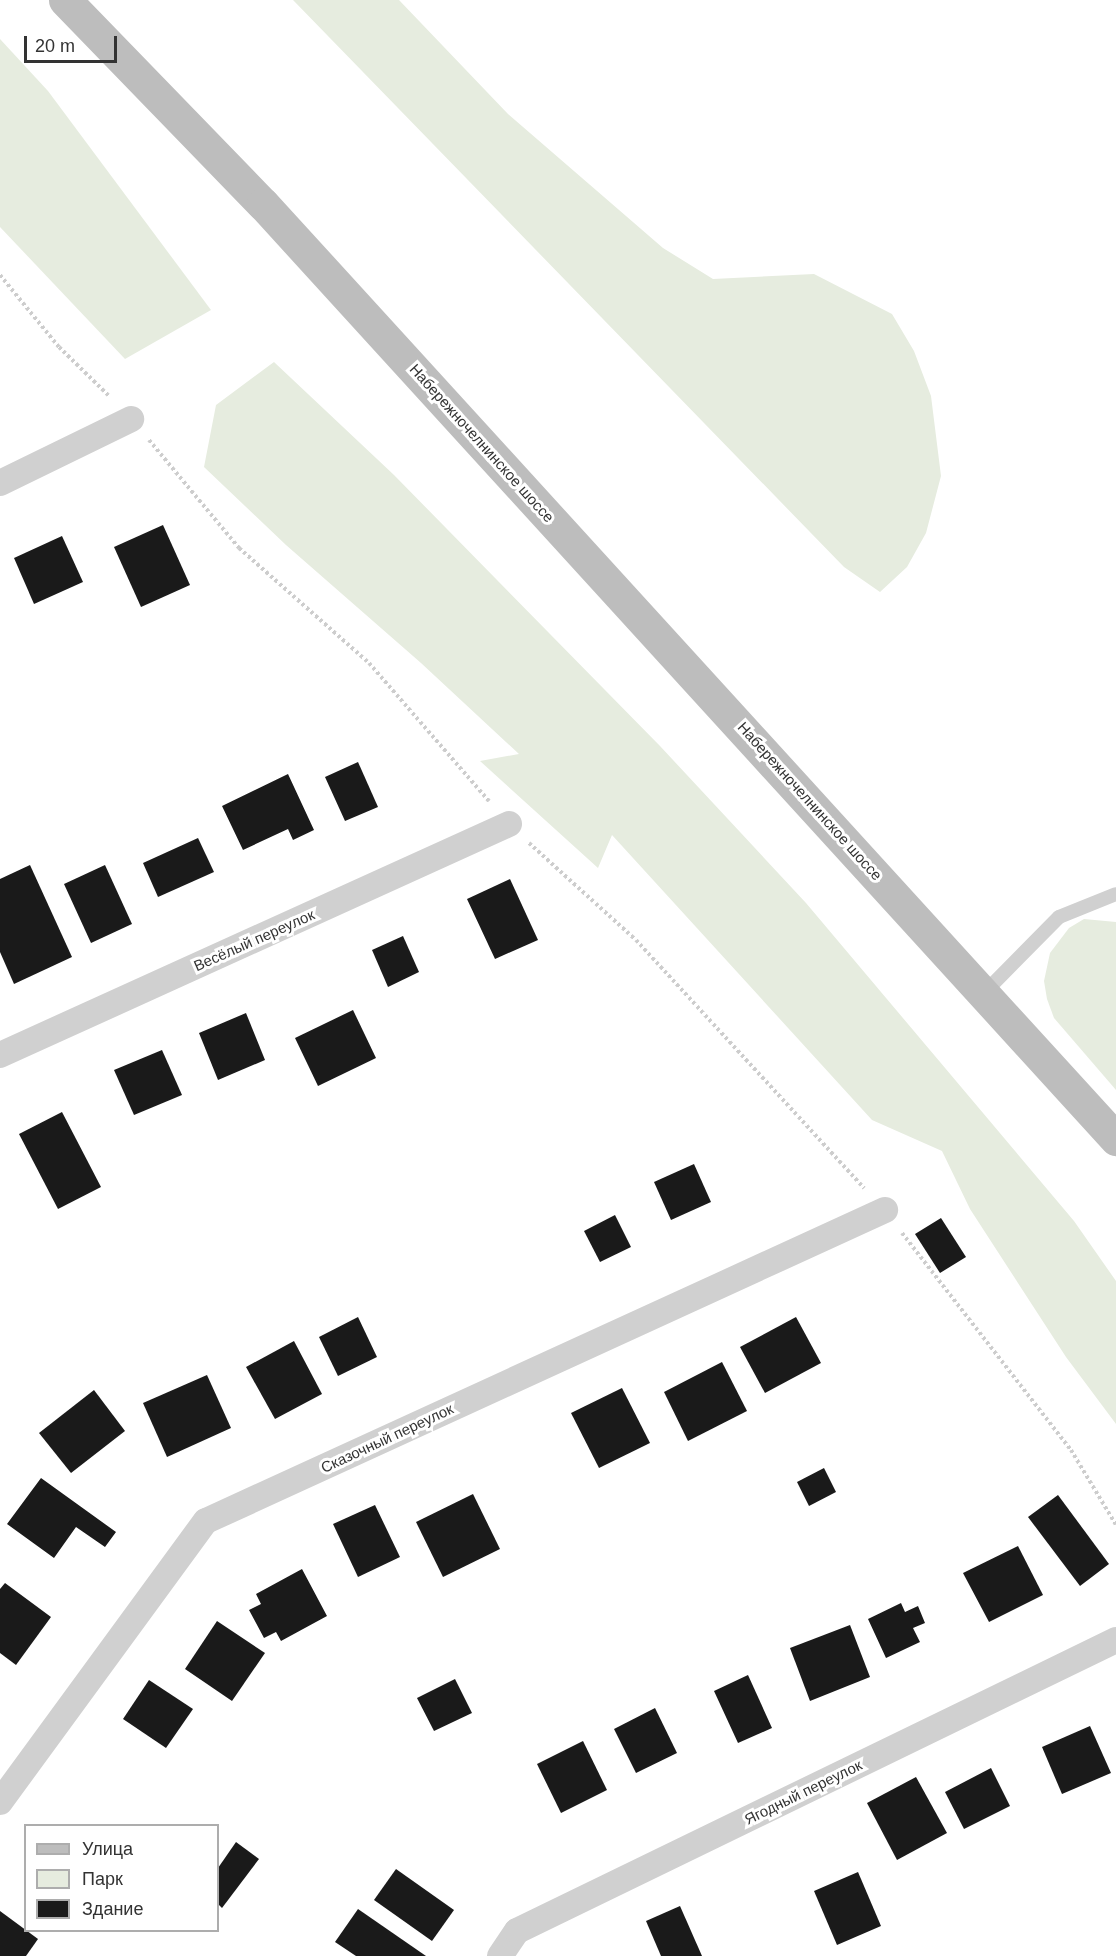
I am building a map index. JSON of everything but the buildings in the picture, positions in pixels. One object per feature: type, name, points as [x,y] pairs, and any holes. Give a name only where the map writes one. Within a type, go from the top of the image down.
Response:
[{"type":"main road","name":"Набережночелнинское шоссе","points":[[65,0],[271,213],[985,992],[1116,1139]]},
{"type":"street","points":[[0,483],[131,419]]},
{"type":"street","name":"Весёлый переулок","points":[[0,1055],[509,824]]},
{"type":"street","name":"Сказочный переулок","points":[[0,1802],[206,1521],[885,1210]]},
{"type":"street","name":"Ягодный переулок","points":[[500,1956],[517,1931],[1116,1640]]},
{"type":"lane","points":[[985,992],[1059,917],[1116,894]]},
{"type":"path","points":[[0,275],[59,346],[131,419],[239,548],[369,663],[509,824],[636,940],[885,1210],[1071,1450],[1116,1525]]},
{"type":"green space","points":[[293,0],[399,0],[508,114],[663,248],[713,279],[814,274],[892,314],[914,351],[931,396],[941,476],[926,533],[907,567],[880,592],[844,567]]},
{"type":"green space","points":[[0,39],[48,91],[211,310],[125,359],[0,227]]},
{"type":"green space","points":[[274,362],[394,475],[660,746],[806,903],[1074,1221],[1116,1281],[1116,1424],[1066,1357],[970,1209],[942,1151],[872,1120],[612,835],[598,868],[480,761],[519,754],[421,663],[286,545],[204,467],[216,405]]},
{"type":"green space","points":[[1084,919],[1116,922],[1116,1090],[1054,1018],[1047,999],[1044,981],[1050,953],[1069,928]]}]
